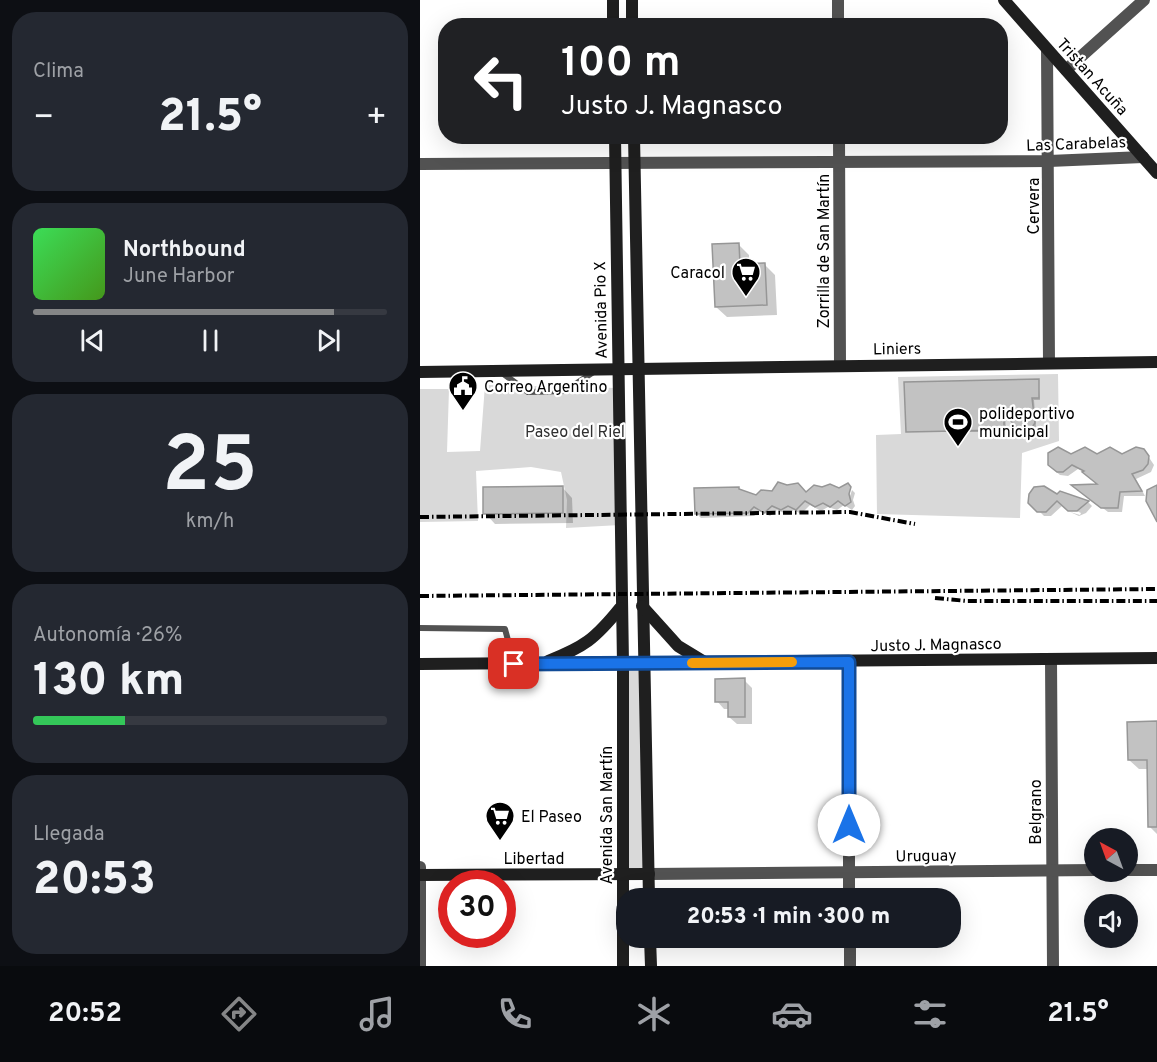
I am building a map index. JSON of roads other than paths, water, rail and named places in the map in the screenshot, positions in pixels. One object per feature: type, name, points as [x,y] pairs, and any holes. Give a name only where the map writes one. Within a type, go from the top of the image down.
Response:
[{"type":"main road","points":[[613,0],[613,18]]},
{"type":"main road","points":[[632,0],[632,18]]},
{"type":"main road","name":"Tristan Acuña","points":[[1004,0],[1157,173]]},
{"type":"main road","name":"Avenida Pio X","points":[[615,144],[622,664]]},
{"type":"main road","points":[[634,144],[649,888]]},
{"type":"main road","name":"Liniers","points":[[420,372],[1157,362]]},
{"type":"main road","points":[[642,606],[678,646],[707,663]]},
{"type":"main road","points":[[540,664],[581,647],[601,632],[620,609]]},
{"type":"main road","name":"Justo J. Magnasco","points":[[420,664],[644,664],[1157,658]]},
{"type":"main road","name":"Avenida San Martín","points":[[622,664],[622,966]]},
{"type":"main road","name":"Libertad","points":[[420,874],[649,874]]},
{"type":"main road","points":[[650,948],[651,966]]},
{"type":"street","points":[[838,0],[838,18]]},
{"type":"street","points":[[1066,70],[1144,0]]},
{"type":"street","name":"Cervera","points":[[1047,49],[1049,363]]},
{"type":"street","name":"Zorrilla de San Martín","points":[[838,144],[840,365]]},
{"type":"street","name":"Las Carabelas","points":[[420,164],[1049,161],[1143,157]]},
{"type":"street","name":"Belgrano","points":[[1051,659],[1053,966]]},
{"type":"street","points":[[849,662],[849,888]]},
{"type":"street","points":[[420,867],[420,966]]},
{"type":"street","name":"Uruguay","points":[[649,874],[1084,870]]},
{"type":"street","points":[[1138,870],[1157,870]]},
{"type":"street","points":[[850,948],[850,966]]},
{"type":"lane","points":[[501,371],[528,392],[565,392],[596,370]]},
{"type":"lane","points":[[420,628],[505,629],[514,664]]},
{"type":"railway","points":[[420,517],[850,512],[915,524]]},
{"type":"railway","points":[[420,596],[1157,589]]},
{"type":"railway","points":[[935,598],[967,601],[1157,601]]},
{"type":"place","name":"Caracol","points":[[746,298]]},
{"type":"place","name":"Correo Argentino","points":[[463,412]]},
{"type":"place","name":"polideportivo municipal","points":[[958,448]]},
{"type":"place","name":"El Paseo","points":[[500,842]]},
{"type":"park label","name":"Paseo del Riel","points":[[575,431]]}]
